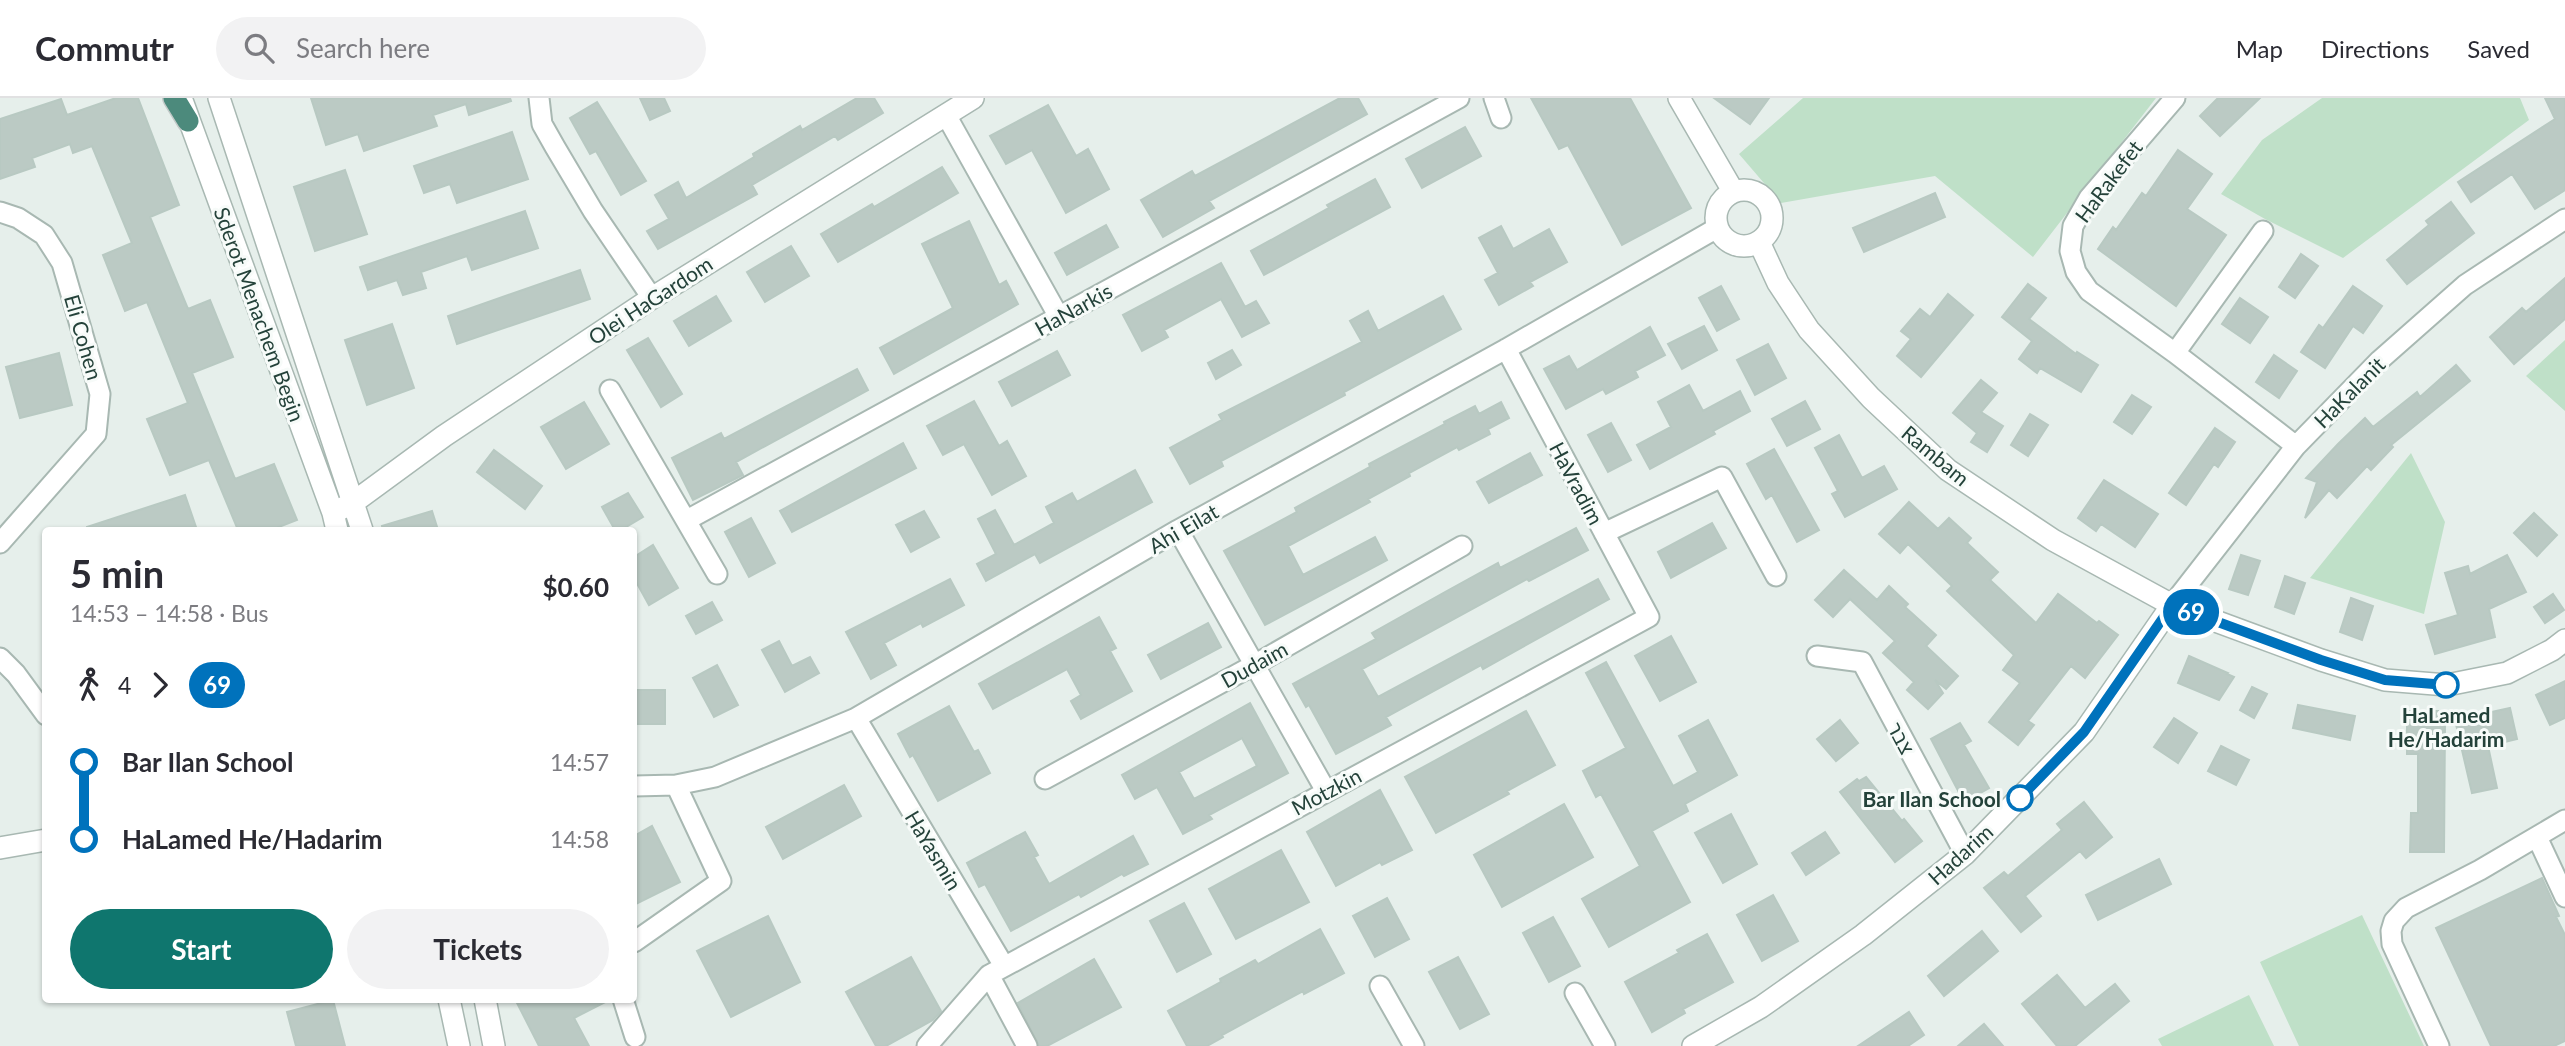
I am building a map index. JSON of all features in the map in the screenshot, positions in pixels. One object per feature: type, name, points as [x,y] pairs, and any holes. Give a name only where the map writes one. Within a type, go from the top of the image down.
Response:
[{"type":"highway","points":[[174,98],[188,121]]},
{"type":"street","name":"Sderot Menachem Begin","points":[[182,98],[188,121],[335,522]]},
{"type":"street","name":"Sderot Menachem Begin","points":[[219,98],[361,527]]},
{"type":"street","name":"Olei HaGardom","points":[[335,522],[354,502],[444,436],[652,298],[973,98]]},
{"type":"street","name":"HaNarkis","points":[[687,520],[1459,98]]},
{"type":"street","points":[[1494,98],[1501,118]]},
{"type":"street","points":[[1679,98],[1733,191]]},
{"type":"street","name":"HaRakefet","points":[[2175,98],[2089,198],[2073,226],[2070,251],[2076,272],[2089,291],[2175,353],[2295,446]]},
{"type":"street","points":[[539,100],[542,124],[555,147],[593,211],[652,298]]},
{"type":"street","points":[[946,115],[1059,317]]},
{"type":"street","points":[[1747,189],[1756,192],[1765,198],[1770,207],[1773,217],[1771,227],[1759,242],[1739,246],[1722,237],[1717,228],[1715,213],[1718,204],[1733,191],[1747,189]]},
{"type":"street","name":"Eli Cohen","points":[[0,212],[18,218],[44,234],[62,263],[100,394],[96,434],[0,543]]},
{"type":"street","name":"HaKalanit","points":[[2172,605],[2295,446],[2380,360],[2465,285],[2565,219]]},
{"type":"street","name":"Ahi Eilat","points":[[637,786],[676,785],[715,777],[856,718],[1178,530],[1506,349],[1717,228]]},
{"type":"street","points":[[2175,353],[2263,231]]},
{"type":"street","name":"Rambam","points":[[1759,242],[1778,283],[1809,330],[1871,398],[1948,470],[2053,540],[2172,605],[2321,660],[2385,680],[2446,685],[2507,673],[2552,650],[2565,640]]},
{"type":"street","name":"HaVradim","points":[[1506,349],[1649,617]]},
{"type":"street","points":[[611,390],[717,574]]},
{"type":"street","points":[[1604,533],[1722,477],[1776,576]]},
{"type":"street","points":[[1178,530],[1326,791]]},
{"type":"street","name":"Dudaim","points":[[1045,779],[1462,546]]},
{"type":"street","name":"Hadarim","points":[[1693,1046],[1761,1007],[1863,935],[1965,854],[2084,732],[2172,605]]},
{"type":"street","name":"Motzkin","points":[[996,970],[1649,617]]},
{"type":"street","name":"צבר","points":[[1817,656],[1861,662],[1965,854]]},
{"type":"street","points":[[0,658],[16,674],[42,710]]},
{"type":"street","name":"HaYasmin","points":[[856,718],[996,970],[1027,1046]]},
{"type":"street","points":[[637,941],[721,881],[676,785]]},
{"type":"street","points":[[2439,1046],[2392,944],[2391,931],[2394,921],[2406,908],[2565,820]]},
{"type":"street","points":[[2537,837],[2565,897]]},
{"type":"street","points":[[0,848],[42,841]]},
{"type":"street","points":[[928,1046],[996,970]]},
{"type":"street","points":[[1380,986],[1413,1046]]},
{"type":"street","points":[[1575,993],[1605,1046]]},
{"type":"street","points":[[450,1003],[459,1046]]},
{"type":"street","points":[[486,1003],[494,1046]]},
{"type":"street","points":[[624,1003],[635,1037]]},
{"type":"green space","points":[[1803,98],[2156,98],[2033,257],[1935,176],[1781,203],[1739,154]]},
{"type":"green space","points":[[2322,98],[2520,98],[2529,120],[2343,258],[2221,194],[2262,140]]},
{"type":"green space","points":[[2565,340],[2565,411],[2526,376]]},
{"type":"green space","points":[[2411,453],[2445,522],[2424,614],[2310,578]]},
{"type":"green space","points":[[2362,915],[2424,1046],[2299,1046],[2260,962]]},
{"type":"green space","points":[[2249,995],[2274,1046],[2162,1046],[2158,1039]]},
{"type":"building","points":[[116,98],[138,98],[179,205],[150,217],[188,309],[210,300],[233,357],[192,373],[235,479],[274,464],[297,520],[279,527],[237,527],[209,460],[170,475],[147,419],[188,403],[147,302],[125,311],[103,255],[132,243],[92,146],[73,153],[70,144],[32,158],[35,167],[0,179],[0,119],[61,99],[67,115]]},
{"type":"building","points":[[311,98],[510,98],[511,101],[469,115],[466,104],[433,115],[437,126],[364,151],[358,134],[326,145]]},
{"type":"building","points":[[640,98],[664,98],[670,111],[650,120]]},
{"type":"building","points":[[857,98],[874,98],[883,113],[838,140],[835,136],[752,185],[757,194],[658,249],[647,231],[669,219],[655,195],[678,182],[686,198],[800,126],[802,130]]},
{"type":"building","points":[[1340,98],[1358,98],[1367,114],[1209,201],[1214,208],[1163,237],[1141,200],[1192,171],[1195,176]]},
{"type":"building","points":[[1531,98],[1630,98],[1691,208],[1622,245],[1568,145],[1559,149]]},
{"type":"building","points":[[1714,98],[1769,98],[1750,124]]},
{"type":"building","points":[[2218,98],[2260,98],[2220,136],[2200,116]]},
{"type":"building","points":[[2545,98],[2565,98],[2565,190],[2535,209],[2512,174],[2471,202],[2458,182],[2555,119]]},
{"type":"building","points":[[597,102],[646,181],[621,195],[596,151],[590,154],[570,118]]},
{"type":"building","points":[[1048,105],[1076,156],[1088,149],[1109,189],[1066,213],[1032,150],[1006,164],[990,136]]},
{"type":"building","points":[[1465,127],[1481,156],[1422,188],[1406,159]]},
{"type":"building","points":[[512,132],[528,179],[457,203],[450,184],[424,193],[414,166]]},
{"type":"building","points":[[2178,150],[2212,174],[2187,209],[2226,235],[2176,306],[2098,249],[2113,227],[2116,230],[2142,193],[2146,196]]},
{"type":"building","points":[[942,167],[958,193],[838,262],[821,234]]},
{"type":"building","points":[[345,170],[367,234],[315,251],[294,187]]},
{"type":"building","points":[[1375,179],[1390,207],[1264,275],[1251,251]]},
{"type":"building","points":[[1935,193],[1945,217],[1864,252],[1853,228]]},
{"type":"building","points":[[2451,202],[2474,233],[2407,284],[2387,260],[2429,225],[2426,221]]},
{"type":"building","points":[[525,211],[538,248],[472,270],[467,256],[421,272],[426,288],[403,295],[397,280],[368,290],[360,267]]},
{"type":"building","points":[[969,221],[999,285],[1006,281],[1018,304],[894,374],[880,348],[953,308],[922,244]]},
{"type":"building","points":[[1106,225],[1118,247],[1067,275],[1055,253]]},
{"type":"building","points":[[1501,226],[1513,249],[1549,229],[1567,262],[1530,282],[1533,286],[1499,305],[1485,280],[1498,273],[1479,238]]},
{"type":"building","points":[[791,246],[809,276],[765,302],[747,272]]},
{"type":"building","points":[[2301,254],[2318,266],[2295,298],[2279,287]]},
{"type":"building","points":[[1221,263],[1245,307],[1256,301],[1269,323],[1242,337],[1221,299],[1164,330],[1168,337],[1142,351],[1123,315]]},
{"type":"building","points":[[580,270],[590,299],[457,344],[448,316]]},
{"type":"building","points":[[2565,278],[2565,319],[2514,364],[2490,337],[2522,308],[2526,312]]},
{"type":"building","points":[[2028,284],[2046,298],[2029,319],[2076,354],[2077,352],[2098,365],[2081,392],[2040,368],[2037,373],[2019,359],[2032,341],[2002,317]]},
{"type":"building","points":[[1721,286],[1739,319],[1717,331],[1699,298]]},
{"type":"building","points":[[2353,286],[2382,306],[2363,333],[2353,326],[2325,368],[2301,352],[2319,325],[2323,328]]},
{"type":"building","points":[[1948,294],[1973,315],[1921,377],[1897,356],[1911,339],[1901,331],[1920,309],[1930,317]]},
{"type":"building","points":[[716,296],[731,321],[689,346],[674,321]]},
{"type":"building","points":[[1443,296],[1461,329],[1221,461],[1223,466],[1190,484],[1170,448],[1222,420],[1219,415],[1362,342],[1350,321],[1368,311],[1378,331]]},
{"type":"building","points":[[2240,298],[2268,317],[2250,343],[2222,324]]},
{"type":"building","points":[[392,324],[414,388],[367,405],[345,340]]},
{"type":"building","points":[[1704,326],[1717,350],[1682,369],[1668,344]]},
{"type":"building","points":[[1650,327],[1665,355],[1635,371],[1638,377],[1606,394],[1603,389],[1566,409],[1544,369],[1569,356],[1577,370]]},
{"type":"building","points":[[648,338],[682,394],[661,407],[627,350]]},
{"type":"building","points":[[1768,344],[1786,378],[1755,395],[1737,360]]},
{"type":"building","points":[[1232,350],[1241,365],[1216,379],[1208,363]]},
{"type":"building","points":[[1057,351],[1070,375],[1012,406],[999,382]]},
{"type":"building","points":[[59,353],[72,405],[20,418],[6,367]]},
{"type":"building","points":[[2274,355],[2297,371],[2279,398],[2256,382]]},
{"type":"building","points":[[2456,365],[2470,381],[2391,445],[2393,447],[2371,470],[2367,466],[2337,498],[2329,490],[2305,518],[2317,482],[2306,478],[2338,444],[2365,418],[2373,427],[2417,392],[2420,397]]},
{"type":"building","points":[[857,369],[868,390],[736,462],[743,475],[693,500],[672,458],[721,433],[724,439]]},
{"type":"building","points":[[1981,380],[1997,393],[1981,412],[2003,426],[1987,452],[1971,442],[1977,433],[1953,413]]},
{"type":"building","points":[[1689,385],[1703,411],[1740,391],[1750,411],[1713,431],[1715,434],[1650,469],[1637,445],[1671,427],[1658,402]]},
{"type":"building","points":[[2132,395],[2151,407],[2132,434],[2114,422]]},
{"type":"building","points":[[974,401],[999,446],[1007,441],[1026,476],[992,495],[964,444],[943,455],[927,426]]},
{"type":"building","points":[[1805,401],[1820,429],[1787,446],[1772,419]]},
{"type":"building","points":[[584,402],[609,444],[566,469],[541,427]]},
{"type":"building","points":[[1501,402],[1509,418],[1488,429],[1490,434],[1459,450],[1457,447],[1409,473],[1410,476],[1368,499],[1370,502],[1288,546],[1303,575],[1375,537],[1387,560],[1265,625],[1224,551],[1297,512],[1295,508],[1370,467],[1369,464],[1445,424],[1444,422],[1475,406],[1479,414]]},
{"type":"building","points":[[2030,414],[2048,425],[2028,456],[2011,445]]},
{"type":"building","points":[[1611,423],[1631,460],[1608,472],[1588,435]]},
{"type":"building","points":[[2215,428],[2235,442],[2218,467],[2214,464],[2186,505],[2169,493]]},
{"type":"building","points":[[1839,435],[1862,478],[1884,466],[1897,489],[1845,517],[1832,494],[1838,491],[1815,448]]},
{"type":"building","points":[[903,443],[916,468],[792,532],[780,511]]},
{"type":"building","points":[[1774,449],[1819,530],[1797,542],[1772,495],[1766,499],[1747,464]]},
{"type":"building","points":[[494,450],[542,486],[525,509],[477,472]]},
{"type":"building","points":[[1530,453],[1542,475],[1489,503],[1477,482]]},
{"type":"building","points":[[1135,470],[1152,502],[1040,563],[1035,554],[986,581],[977,564],[996,554],[978,519],[995,510],[1014,545],[1054,523],[1046,507],[1072,493],[1077,502]]},
{"type":"building","points":[[2104,480],[2158,514],[2135,547],[2101,524],[2096,531],[2078,518]]},
{"type":"building","points":[[628,493],[643,517],[626,527],[613,527],[602,507]]},
{"type":"building","points":[[185,495],[196,527],[87,527]]},
{"type":"building","points":[[1909,502],[1938,529],[1949,518],[1971,538],[1967,543],[1998,572],[1990,580],[2036,623],[2058,594],[2118,635],[2085,678],[2071,666],[2028,721],[2034,725],[2018,745],[1989,722],[2020,683],[2003,670],[2014,655],[1947,591],[1952,586],[1908,544],[1900,553],[1879,534]]},
{"type":"building","points":[[432,511],[437,527],[382,527]]},
{"type":"building","points":[[924,511],[939,537],[911,552],[896,525]]},
{"type":"building","points":[[2534,513],[2557,535],[2537,556],[2514,533]]},
{"type":"building","points":[[751,518],[775,563],[749,577],[725,532]]},
{"type":"building","points":[[1712,523],[1726,548],[1671,578],[1658,552]]},
{"type":"building","points":[[1576,528],[1588,550],[1529,581],[1527,579],[1362,669],[1378,697],[1598,579],[1609,599],[1483,669],[1481,665],[1386,717],[1391,725],[1336,754],[1309,705],[1306,707],[1293,684],[1376,639],[1372,633],[1445,592],[1498,563],[1500,568]]},
{"type":"building","points":[[653,545],[678,588],[649,605],[637,583],[637,555]]},
{"type":"building","points":[[2241,555],[2260,561],[2248,595],[2229,589]]},
{"type":"building","points":[[2507,555],[2526,592],[2489,609],[2495,637],[2435,654],[2426,625],[2458,615],[2445,573],[2468,566],[2470,574]]},
{"type":"building","points":[[1844,570],[1877,600],[1889,586],[1908,604],[1905,607],[1936,635],[1926,646],[1958,676],[1946,689],[1935,680],[1943,693],[1928,709],[1907,690],[1914,682],[1883,653],[1895,641],[1850,599],[1833,617],[1815,600]]},
{"type":"building","points":[[2285,576],[2305,583],[2294,614],[2275,607]]},
{"type":"building","points":[[950,579],[964,605],[923,627],[921,623],[884,643],[896,665],[871,679],[846,632]]},
{"type":"building","points":[[2553,594],[2564,610],[2545,623],[2534,607]]},
{"type":"building","points":[[2351,598],[2373,606],[2362,640],[2340,632]]},
{"type":"building","points":[[712,602],[722,620],[696,634],[686,616]]},
{"type":"building","points":[[1099,617],[1116,648],[1110,651],[1132,691],[1081,719],[1071,701],[1081,695],[1067,669],[993,709],[979,684]]},
{"type":"building","points":[[1208,623],[1221,647],[1161,679],[1148,655]]},
{"type":"building","points":[[1671,636],[1696,682],[1660,701],[1635,656]]},
{"type":"building","points":[[779,641],[792,666],[810,657],[819,673],[785,692],[762,650]]},
{"type":"building","points":[[2189,656],[2234,677],[2219,700],[2178,683]]},
{"type":"building","points":[[1606,662],[1673,786],[1698,772],[1679,736],[1708,720],[1737,775],[1685,804],[1688,811],[1652,831],[1690,902],[1609,947],[1582,899],[1640,866],[1601,794],[1596,797],[1583,771],[1626,748],[1586,673]]},
{"type":"building","points":[[717,665],[738,705],[714,717],[693,678]]},
{"type":"building","points":[[2565,681],[2565,718],[2550,725],[2536,695]]},
{"type":"building","points":[[2252,687],[2267,694],[2254,718],[2240,710]]},
{"type":"building","points":[[637,690],[665,690],[665,724],[637,724]]},
{"type":"building","points":[[1250,703],[1288,773],[1209,815],[1212,819],[1183,834],[1157,787],[1135,799],[1122,775]],"holes":[[[1242,738],[1257,766],[1194,799],[1179,772]]]},
{"type":"building","points":[[2298,705],[2355,716],[2350,740],[2293,728]]},
{"type":"building","points":[[949,706],[974,752],[978,750],[990,773],[938,801],[913,755],[910,757],[898,734]]},
{"type":"building","points":[[2510,708],[2517,739],[2488,746],[2497,788],[2472,793],[2455,720]]},
{"type":"building","points":[[1526,711],[1555,765],[1507,791],[1509,794],[1436,833],[1405,777]]},
{"type":"building","points":[[2407,711],[2438,711],[2437,724],[2445,722],[2444,852],[2410,852],[2411,813],[2418,813],[2418,754],[2407,754]]},
{"type":"building","points":[[2174,718],[2197,733],[2178,763],[2154,747]]},
{"type":"building","points":[[1840,720],[1858,743],[1836,761],[1817,739]]},
{"type":"building","points":[[1960,723],[1971,741],[1964,745],[1989,788],[1964,802],[1931,739]]},
{"type":"building","points":[[2221,746],[2249,760],[2236,785],[2208,771]]},
{"type":"building","points":[[1866,777],[1922,841],[1895,862],[1840,792],[1857,779],[1859,781]]},
{"type":"building","points":[[844,785],[861,816],[783,859],[766,827]]},
{"type":"building","points":[[1380,790],[1412,850],[1382,865],[1380,862],[1336,886],[1307,832]]},
{"type":"building","points":[[2084,802],[2112,837],[2086,858],[2080,851],[2025,896],[2041,916],[2021,932],[1984,888],[2004,872],[2008,876],[2062,830],[2057,824]]},
{"type":"building","points":[[1564,804],[1593,857],[1502,907],[1474,855]]},
{"type":"building","points":[[1731,814],[1757,864],[1723,883],[1695,833]]},
{"type":"building","points":[[652,826],[680,882],[637,904],[637,834]]},
{"type":"building","points":[[1025,832],[1038,855],[1034,857],[1049,884],[1133,836],[1148,864],[1124,876],[1122,874],[1081,897],[1079,894],[1011,931],[985,884],[979,887],[967,863]]},
{"type":"building","points":[[1825,832],[1839,853],[1806,875],[1792,853]]},
{"type":"building","points":[[1281,850],[1309,902],[1236,939],[1209,889]]},
{"type":"building","points":[[2159,859],[2171,884],[2098,920],[2086,895]]},
{"type":"building","points":[[2542,878],[2565,935],[2565,1041],[2554,1046],[2491,1046],[2436,928]]},
{"type":"building","points":[[1773,895],[1798,941],[1762,961],[1737,915]]},
{"type":"building","points":[[1387,898],[1409,939],[1375,957],[1353,916]]},
{"type":"building","points":[[1184,903],[1211,954],[1177,972],[1150,921]]},
{"type":"building","points":[[768,916],[800,982],[731,1017],[697,951]]},
{"type":"building","points":[[1553,917],[1580,966],[1549,982],[1523,933]]},
{"type":"building","points":[[1320,929],[1344,973],[1304,994],[1303,991],[1207,1046],[1187,1046],[1168,1011],[1255,960],[1258,964]]},
{"type":"building","points":[[1982,931],[1998,951],[1944,996],[1928,976]]},
{"type":"building","points":[[1707,934],[1733,982],[1683,1009],[1685,1013],[1652,1032],[1625,982],[1679,953],[1677,950]]},
{"type":"building","points":[[911,957],[941,1011],[933,1020],[886,1046],[876,1046],[846,992]]},
{"type":"building","points":[[1458,957],[1489,1014],[1460,1029],[1429,972]]},
{"type":"building","points":[[1094,959],[1121,1007],[1047,1046],[1039,1046],[1018,1003]]},
{"type":"building","points":[[2057,975],[2085,1008],[2115,984],[2129,1001],[2075,1046],[2057,1046],[2022,1004]]},
{"type":"building","points":[[322,1003],[334,1003],[345,1046],[296,1046],[287,1012]]},
{"type":"building","points":[[517,1003],[603,1003],[574,1018],[589,1046],[539,1046]]},
{"type":"building","points":[[1909,1012],[1924,1035],[1908,1046],[1858,1046]]},
{"type":"building","points":[[1984,1024],[2003,1046],[1958,1046]]},
{"type":"bus line","name":"69","points":[[2020,798],[2084,732],[2172,605],[2321,660],[2385,680],[2446,685]]},
{"type":"place","name":"HaLamed He/Hadarim","points":[[2446,685]]},
{"type":"place","name":"Bar Ilan School","points":[[2020,798]]}]
